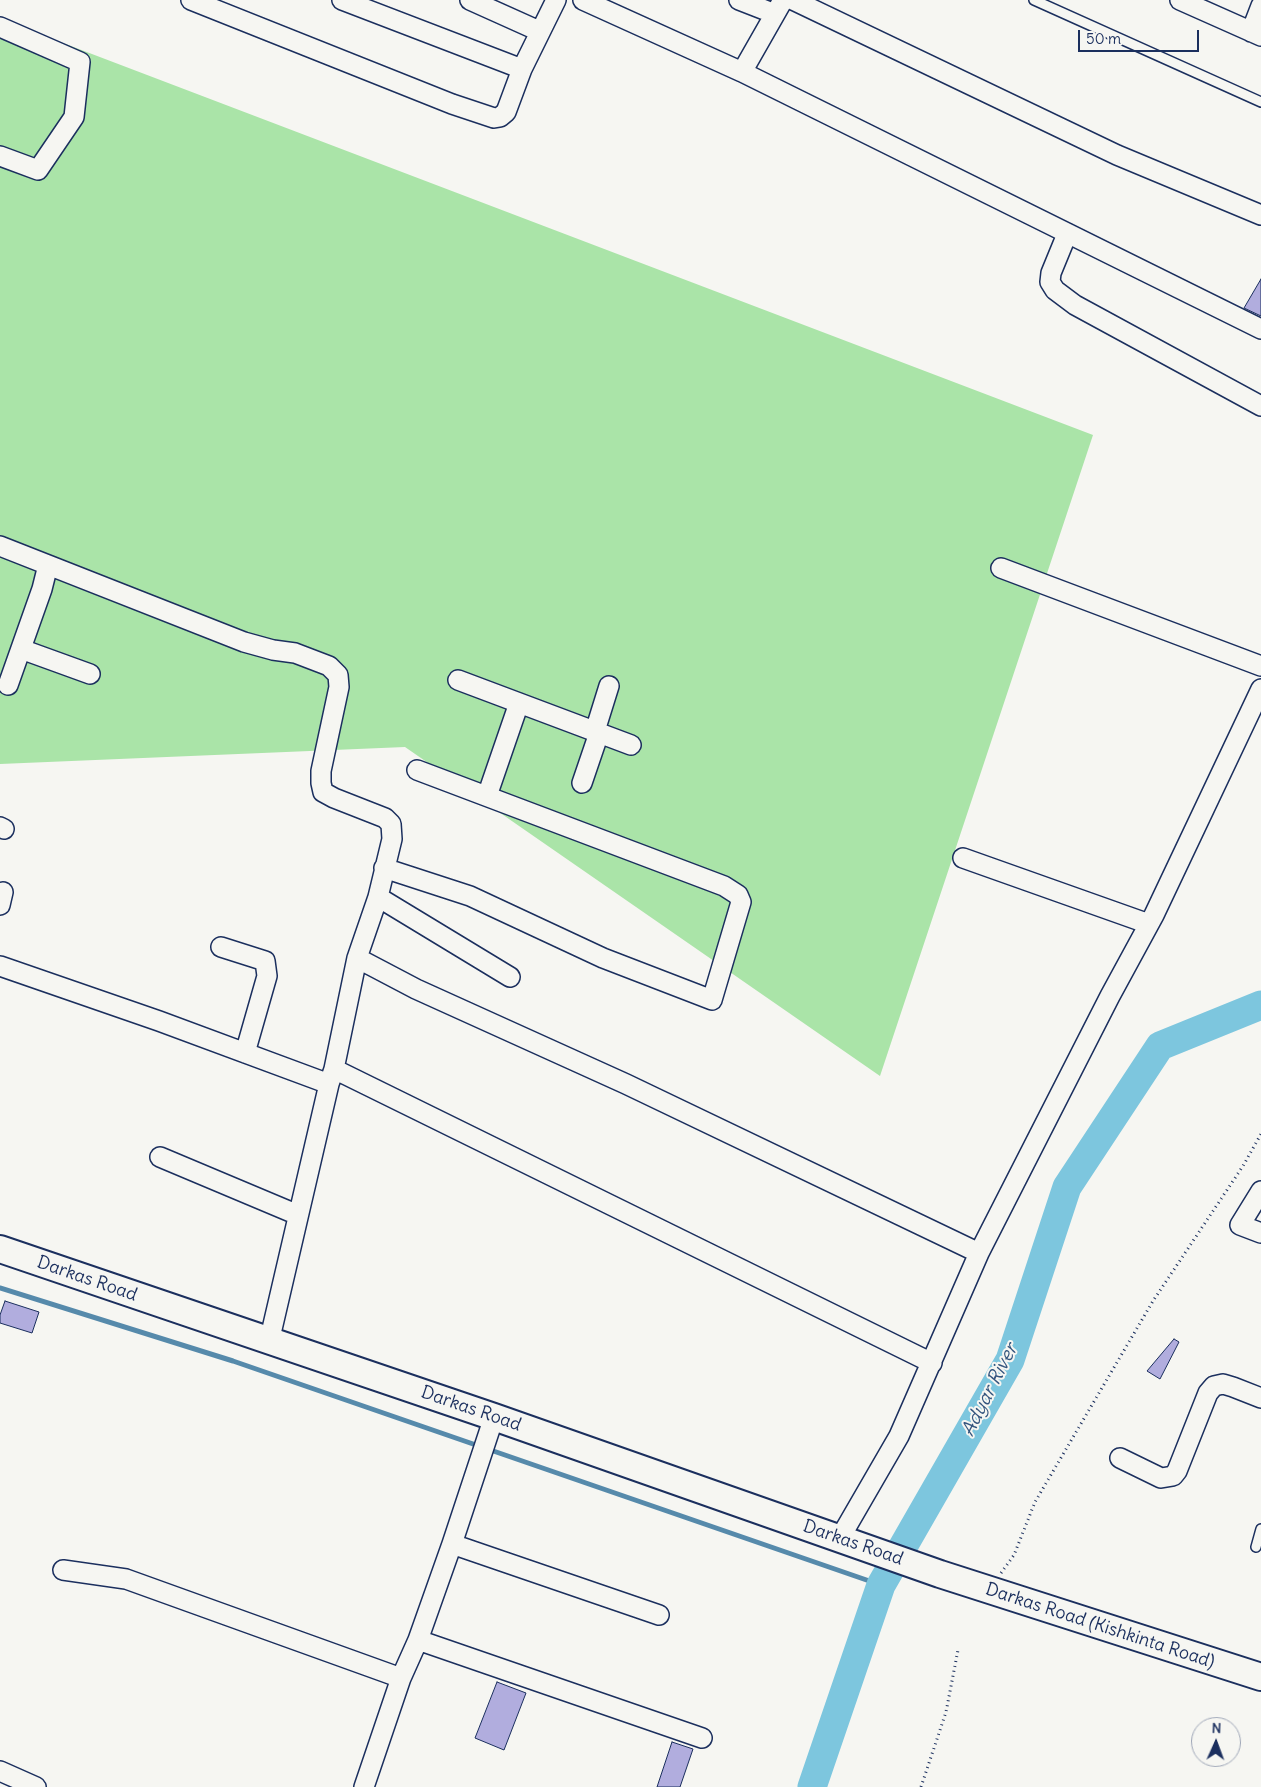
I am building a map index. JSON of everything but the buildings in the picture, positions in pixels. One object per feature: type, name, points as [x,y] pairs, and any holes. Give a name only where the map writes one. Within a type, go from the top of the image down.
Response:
[{"type":"main road","name":"Darkas Road","points":[[0,1249],[269,1342],[488,1436],[852,1542],[940,1574]]},
{"type":"main road","name":"Darkas Road (Kishkinta Road)","points":[[940,1574],[1261,1677]]},
{"type":"street","points":[[191,0],[452,104],[494,118],[500,117],[506,112],[522,69],[556,0]]},
{"type":"street","points":[[342,0],[522,69]]},
{"type":"street","points":[[470,0],[540,31]]},
{"type":"street","points":[[583,0],[742,72],[1261,329]]},
{"type":"street","points":[[738,0],[779,7],[742,72]]},
{"type":"street","points":[[793,0],[1117,155],[1261,216]]},
{"type":"street","points":[[1180,0],[1256,34],[1261,6]]},
{"type":"street","points":[[0,27],[80,62],[74,117],[38,170],[0,156]]},
{"type":"street","points":[[1067,234],[1051,273],[1050,282],[1055,290],[1075,305],[1261,406]]},
{"type":"street","points":[[0,546],[244,642],[295,654],[329,666],[338,675],[339,687],[321,771],[323,792],[385,818],[391,824],[392,839],[378,897],[357,958],[269,1342]]},
{"type":"street","points":[[8,685],[42,589],[48,565]]},
{"type":"street","points":[[1001,568],[1261,666]]},
{"type":"street","points":[[21,649],[90,674]]},
{"type":"street","points":[[458,680],[631,745]]},
{"type":"street","points":[[582,783],[609,686]]},
{"type":"street","points":[[852,1542],[979,1253],[1110,996],[1149,924],[1261,689]]},
{"type":"street","points":[[487,796],[519,702]]},
{"type":"street","points":[[384,868],[470,896],[603,958],[712,1000],[741,902],[738,895],[724,886],[417,770]]},
{"type":"street","points":[[963,858],[1149,924]]},
{"type":"street","points":[[378,897],[510,977]]},
{"type":"street","points":[[221,947],[265,960],[267,976],[245,1053]]},
{"type":"street","points":[[357,958],[425,993],[626,1084],[979,1253]]},
{"type":"street","points":[[0,966],[245,1053],[331,1076],[932,1363]]},
{"type":"street","points":[[160,1157],[298,1215]]},
{"type":"street","points":[[1261,1191],[1240,1224],[1261,1234]]},
{"type":"street","points":[[1120,1458],[1161,1478],[1173,1476],[1177,1471],[1208,1393],[1214,1386],[1223,1384],[1261,1398]]},
{"type":"street","points":[[364,1787],[401,1678],[418,1640],[452,1544],[488,1436]]},
{"type":"street","points":[[452,1544],[659,1615]]},
{"type":"street","points":[[63,1570],[126,1579],[401,1678]]},
{"type":"street","points":[[418,1640],[702,1738]]},
{"type":"street","points":[[0,1771],[36,1787]]},
{"type":"lane","points":[[1034,0],[1261,102]]},
{"type":"lane","points":[[1256,1547],[1261,1529]]},
{"type":"path","points":[[989,1590],[1014,1555],[1035,1502],[1153,1301],[1243,1166],[1261,1134]]},
{"type":"path","points":[[921,1787],[946,1712],[958,1650]]},
{"type":"green space","points":[[0,19],[1093,435],[880,1076],[405,747],[0,764]]},
{"type":"waterway","name":"Adyar River","points":[[812,1787],[881,1585],[1010,1360],[1067,1187],[1160,1046],[1261,1005]]},
{"type":"waterway","points":[[0,1288],[233,1361],[881,1585]]}]
